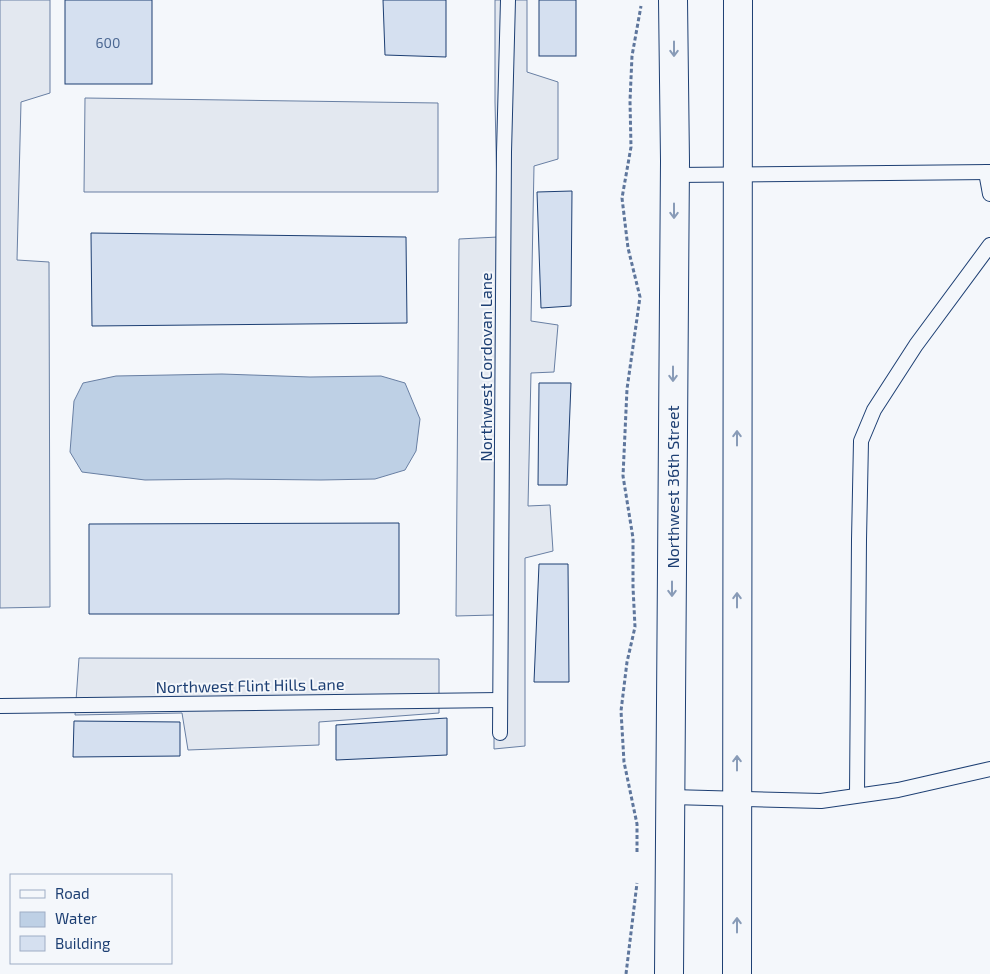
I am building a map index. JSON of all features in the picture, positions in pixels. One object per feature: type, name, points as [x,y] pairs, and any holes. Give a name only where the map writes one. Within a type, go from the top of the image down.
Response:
[{"type":"main road","name":"Northwest 36th Street","points":[[669,974],[674,175],[673,0]]},
{"type":"main road","points":[[737,974],[738,0]]},
{"type":"lane","name":"Northwest Cordovan Lane","points":[[500,733],[504,172],[508,0]]},
{"type":"lane","points":[[674,175],[988,172],[990,194]]},
{"type":"lane","points":[[857,795],[861,441],[874,410],[916,345],[990,246]]},
{"type":"lane","name":"Northwest Flint Hills Lane","points":[[0,706],[500,700]]},
{"type":"lane","points":[[671,797],[821,801],[898,790],[990,768]]},
{"type":"path","points":[[638,860],[636,824],[624,762],[621,711],[627,662],[635,627],[633,538],[623,476],[627,389],[640,297],[628,248],[622,198],[631,147],[630,101],[632,56],[641,0]]},
{"type":"path","points":[[626,974],[638,878]]},
{"type":"shaded area","points":[[0,0],[50,0],[50,93],[21,102],[17,260],[49,262],[50,607],[0,608]]},
{"type":"shaded area","points":[[495,0],[527,0],[527,72],[558,82],[558,159],[534,166],[531,321],[558,325],[554,372],[531,373],[528,506],[550,505],[553,551],[525,558],[525,746],[494,749],[494,615],[456,616],[459,239],[498,237]]},
{"type":"shaded area","points":[[85,98],[438,103],[438,192],[84,192]]},
{"type":"shaded area","points":[[79,658],[439,659],[439,713],[319,722],[319,745],[188,750],[182,713],[75,715]]},
{"type":"water","points":[[222,374],[310,377],[381,376],[405,383],[420,419],[416,451],[405,470],[375,479],[145,480],[82,472],[70,452],[74,401],[83,383],[116,376]]},
{"type":"building","points":[[65,0],[152,0],[152,84],[65,84]]},
{"type":"building","points":[[383,0],[446,0],[446,57],[385,55]]},
{"type":"building","points":[[539,0],[576,0],[576,56],[539,56]]},
{"type":"building","points":[[572,191],[571,306],[541,308],[537,192]]},
{"type":"building","points":[[91,233],[406,237],[407,323],[92,326]]},
{"type":"building","points":[[539,383],[571,383],[567,485],[538,485]]},
{"type":"building","points":[[399,523],[399,614],[89,614],[89,524]]},
{"type":"building","points":[[539,564],[568,564],[569,682],[534,682]]},
{"type":"building","points":[[447,718],[447,755],[336,760],[336,725]]},
{"type":"building","points":[[74,721],[180,722],[180,756],[73,757]]}]
